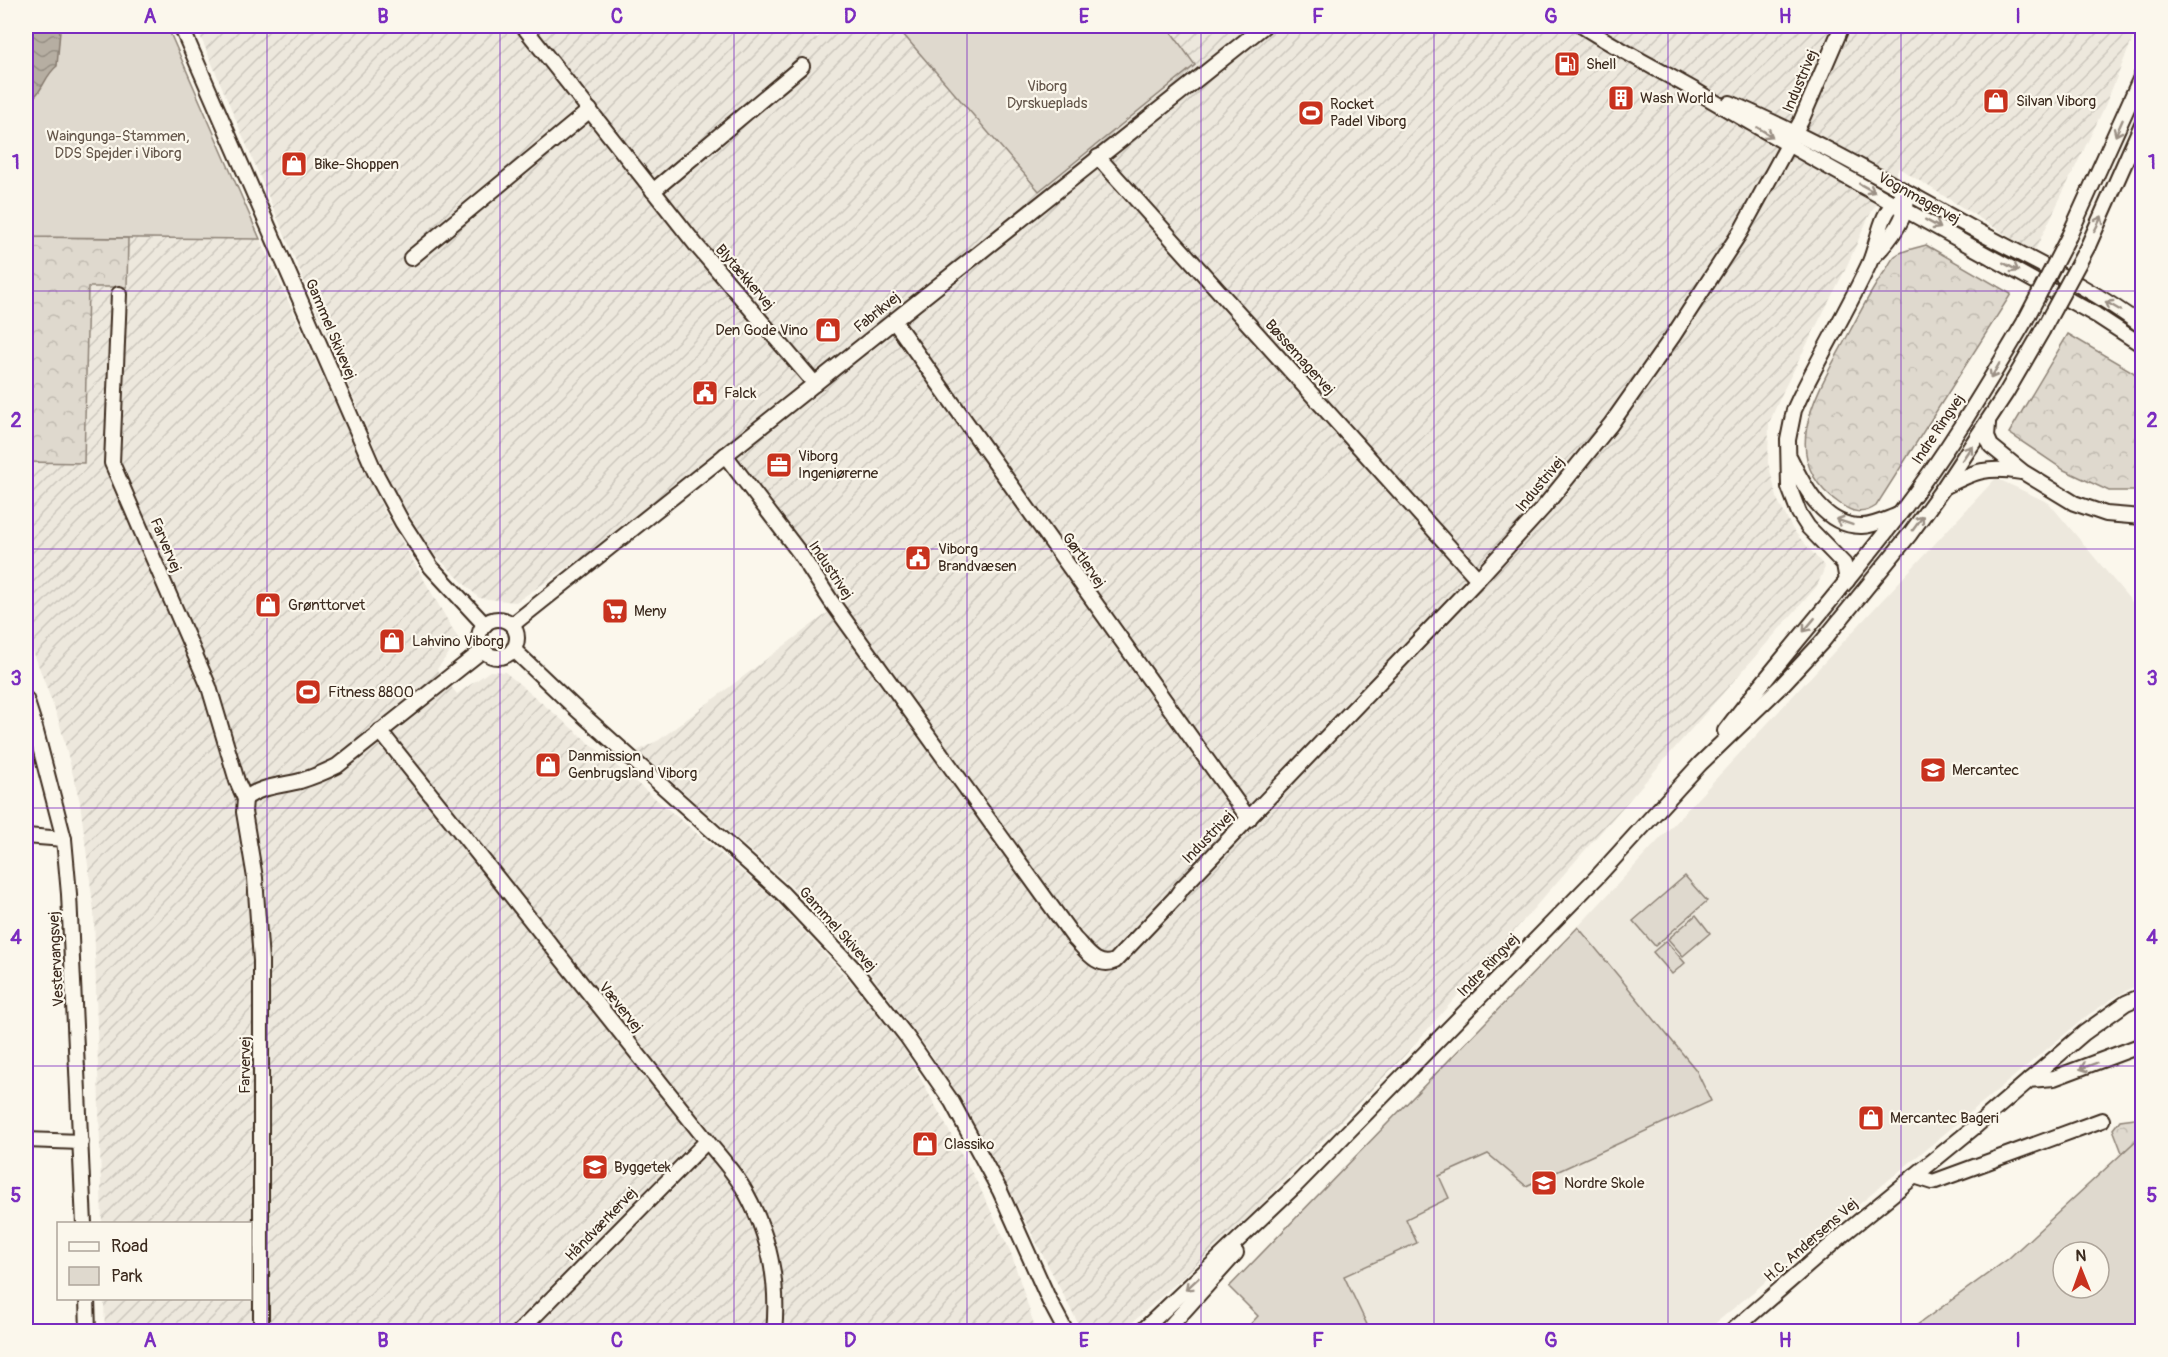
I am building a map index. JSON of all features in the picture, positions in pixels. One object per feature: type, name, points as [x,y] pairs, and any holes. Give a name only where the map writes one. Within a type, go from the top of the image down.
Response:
[{"type":"street","name":"Gammel Skivevej","points":[[181,26],[375,472],[402,522],[431,567],[485,625]]},
{"type":"street","name":"Blytækkervej","points":[[523,26],[696,245],[815,384]]},
{"type":"street","name":"Fabrikvej","points":[[512,626],[1264,26]]},
{"type":"street","name":"Vognmagervej","points":[[1582,26],[1615,48],[1679,81],[1788,145],[2096,315],[2142,345]]},
{"type":"street","name":"Industrivej","points":[[725,455],[799,552],[831,601],[1074,938],[1098,963],[1107,965],[1115,961],[1478,579],[1543,508],[1611,424],[1673,336],[1741,231],[1795,132],[1842,26]]},
{"type":"street","points":[[653,191],[802,66]]},
{"type":"street","name":"Indre Ringvej","points":[[1700,764],[1768,675],[1900,514],[1961,425],[2025,321],[2069,236],[2142,75]]},
{"type":"street","name":"Vognmagervej","points":[[1679,81],[1795,132],[2082,288],[2142,326]]},
{"type":"street","points":[[411,258],[590,110]]},
{"type":"street","name":"Indre Ringvej","points":[[1141,1332],[1295,1186],[1596,877],[1700,764],[1781,686],[1822,642],[1910,534],[1989,420],[2042,331],[2088,246],[2142,124]]},
{"type":"street","name":"Bøssemagervej","points":[[1098,157],[1478,579]]},
{"type":"street","points":[[1847,581],[1844,564],[1820,541],[1799,513],[1789,487],[1788,440],[1794,410],[1870,261],[1878,233],[1893,202],[1907,192]]},
{"type":"street","points":[[1870,261],[1890,239],[1906,209],[1907,192]]},
{"type":"street","name":"Farvervej","points":[[119,294],[112,463],[209,687],[237,781],[245,799],[244,812],[255,878],[261,961],[261,1332]]},
{"type":"street","name":"Gørtlervej","points":[[894,321],[1248,819]]},
{"type":"street","points":[[1989,420],[1987,429],[1989,443],[2023,472],[2074,503],[2106,514],[2142,517]]},
{"type":"street","points":[[1789,457],[1811,496],[1820,507],[1839,521],[1862,526],[1900,514]]},
{"type":"street","points":[[1944,487],[1981,470],[2000,468],[2023,472]]},
{"type":"street","points":[[499,620],[512,626],[517,637],[509,654],[499,657],[483,650],[479,637],[485,625],[499,620]]},
{"type":"street","name":"Gammel Skivevej","points":[[513,649],[574,708],[782,893],[853,968],[907,1037],[952,1102],[1000,1191],[1049,1300],[1066,1332]]},
{"type":"street","points":[[245,799],[254,791],[320,774],[337,766],[483,650]]},
{"type":"street","name":"Vestervangsvej","points":[[26,699],[64,839],[69,894],[84,1222]]},
{"type":"street","name":"Vævervej","points":[[380,731],[707,1141],[745,1192],[763,1232],[773,1270],[777,1305],[774,1332]]},
{"type":"street","points":[[26,836],[64,839]]},
{"type":"street","name":"H.C. Andersens Vej","points":[[1731,1332],[1846,1232],[2084,1033],[2126,1003],[2142,996]]},
{"type":"street","points":[[2029,1080],[2054,1078],[2142,1046]]},
{"type":"street","points":[[1914,1176],[1933,1182],[2102,1120]]},
{"type":"street","points":[[26,1140],[81,1142]]},
{"type":"street","name":"Håndværkervej","points":[[519,1332],[707,1141]]},
{"type":"street","name":"Indre Ringvej","points":[[1166,1332],[1295,1186]]},
{"type":"street","points":[[87,1300],[88,1332]]},
{"type":"street","name":"Gammel Skivevej","points":[[1049,1300],[1056,1332]]},
{"type":"shaded area","points":[[196,26],[807,26],[817,38],[835,26],[896,26],[1039,191],[1194,65],[1167,26],[2138,26],[2104,108],[2034,252],[1899,168],[1869,216],[1845,270],[1769,423],[1768,463],[1778,501],[1793,530],[1825,567],[1817,586],[1406,1054],[1253,1213],[1122,1332],[1082,1331],[986,1145],[930,1052],[868,970],[802,896],[637,751],[659,740],[833,609],[724,462],[516,602],[479,598],[432,552],[390,483]]},
{"type":"shaded area","points":[[128,238],[260,239],[384,511],[459,640],[437,669],[457,694],[490,671],[505,672],[771,896],[860,992],[905,1050],[979,1186],[1011,1253],[1036,1331],[105,1331],[104,1300],[252,1300],[252,1222],[102,1222],[94,912],[80,802],[59,721],[26,632],[26,462],[84,463],[88,286],[126,287]]},
{"type":"shaded area","name":"Mercantec","points":[[1996,478],[2049,503],[2142,614],[2142,982],[2088,1015],[1706,1331],[1248,1332],[1264,1318],[1249,1280]]},
{"type":"green space","name":"Waingunga-Stammen, DDS Spejder i Viborg","points":[[26,26],[167,26],[260,239],[26,237]]},
{"type":"green space","name":"Viborg Dyrskueplads","points":[[896,26],[1167,26],[1195,65],[1039,191]]},
{"type":"green space","points":[[26,237],[128,238],[127,287],[88,287],[84,463],[26,462]]},
{"type":"green space","points":[[1926,245],[2011,294],[1876,506],[1867,511],[1853,511],[1839,503],[1819,484],[1808,464],[1805,442],[1808,420],[1827,374],[1892,259],[1902,252]]},
{"type":"green space","points":[[2068,334],[2133,372],[2142,382],[2142,491],[2109,491],[2064,470],[2009,433]]},
{"type":"green space","points":[[1685,876],[1707,901],[1655,946],[1633,921]]},
{"type":"green space","points":[[1696,915],[1710,933],[1683,956],[1668,939]]},
{"type":"green space","points":[[1578,927],[1696,1070],[1711,1101],[1526,1186],[1488,1154],[1439,1176],[1449,1198],[1406,1219],[1417,1243],[1344,1276],[1370,1331],[1244,1331],[1258,1316],[1229,1287]]},
{"type":"green space","points":[[1666,941],[1685,963],[1672,974],[1653,952]]},
{"type":"green space","points":[[2142,1117],[2142,1176],[2126,1163],[2113,1129],[2120,1120]]},
{"type":"green space","points":[[2142,1135],[2142,1331],[1909,1331],[2008,1259]]},
{"type":"water","points":[[26,26],[47,28],[55,26],[60,31],[57,66],[36,95],[26,103]]},
{"type":"place","name":"Shell","points":[[1567,64]]},
{"type":"place","name":"Wash World","points":[[1621,98]]},
{"type":"place","name":"Silvan Viborg","points":[[1996,101]]},
{"type":"place","name":"Rocket Padel Viborg","points":[[1311,113]]},
{"type":"place","name":"Bike-Shoppen","points":[[294,164]]},
{"type":"place","name":"Den Gode Vino","points":[[828,330]]},
{"type":"place","name":"Falck","points":[[705,393]]},
{"type":"place","name":"Viborg Ingeniørerne","points":[[779,465]]},
{"type":"place","name":"Viborg Brandvæsen","points":[[918,558]]},
{"type":"place","name":"Grønttorvet","points":[[268,605]]},
{"type":"place","name":"Meny","points":[[615,611]]},
{"type":"place","name":"Lahvino Viborg","points":[[392,641]]},
{"type":"place","name":"Fitness 8800","points":[[308,692]]},
{"type":"place","name":"Danmission Genbrugsland Viborg","points":[[548,765]]},
{"type":"place","name":"Mercantec","points":[[1933,770]]},
{"type":"place","name":"Mercantec Bageri","points":[[1871,1118]]},
{"type":"place","name":"Classiko","points":[[925,1144]]},
{"type":"place","name":"Byggetek","points":[[595,1167]]},
{"type":"place","name":"Nordre Skole","points":[[1544,1183]]}]
